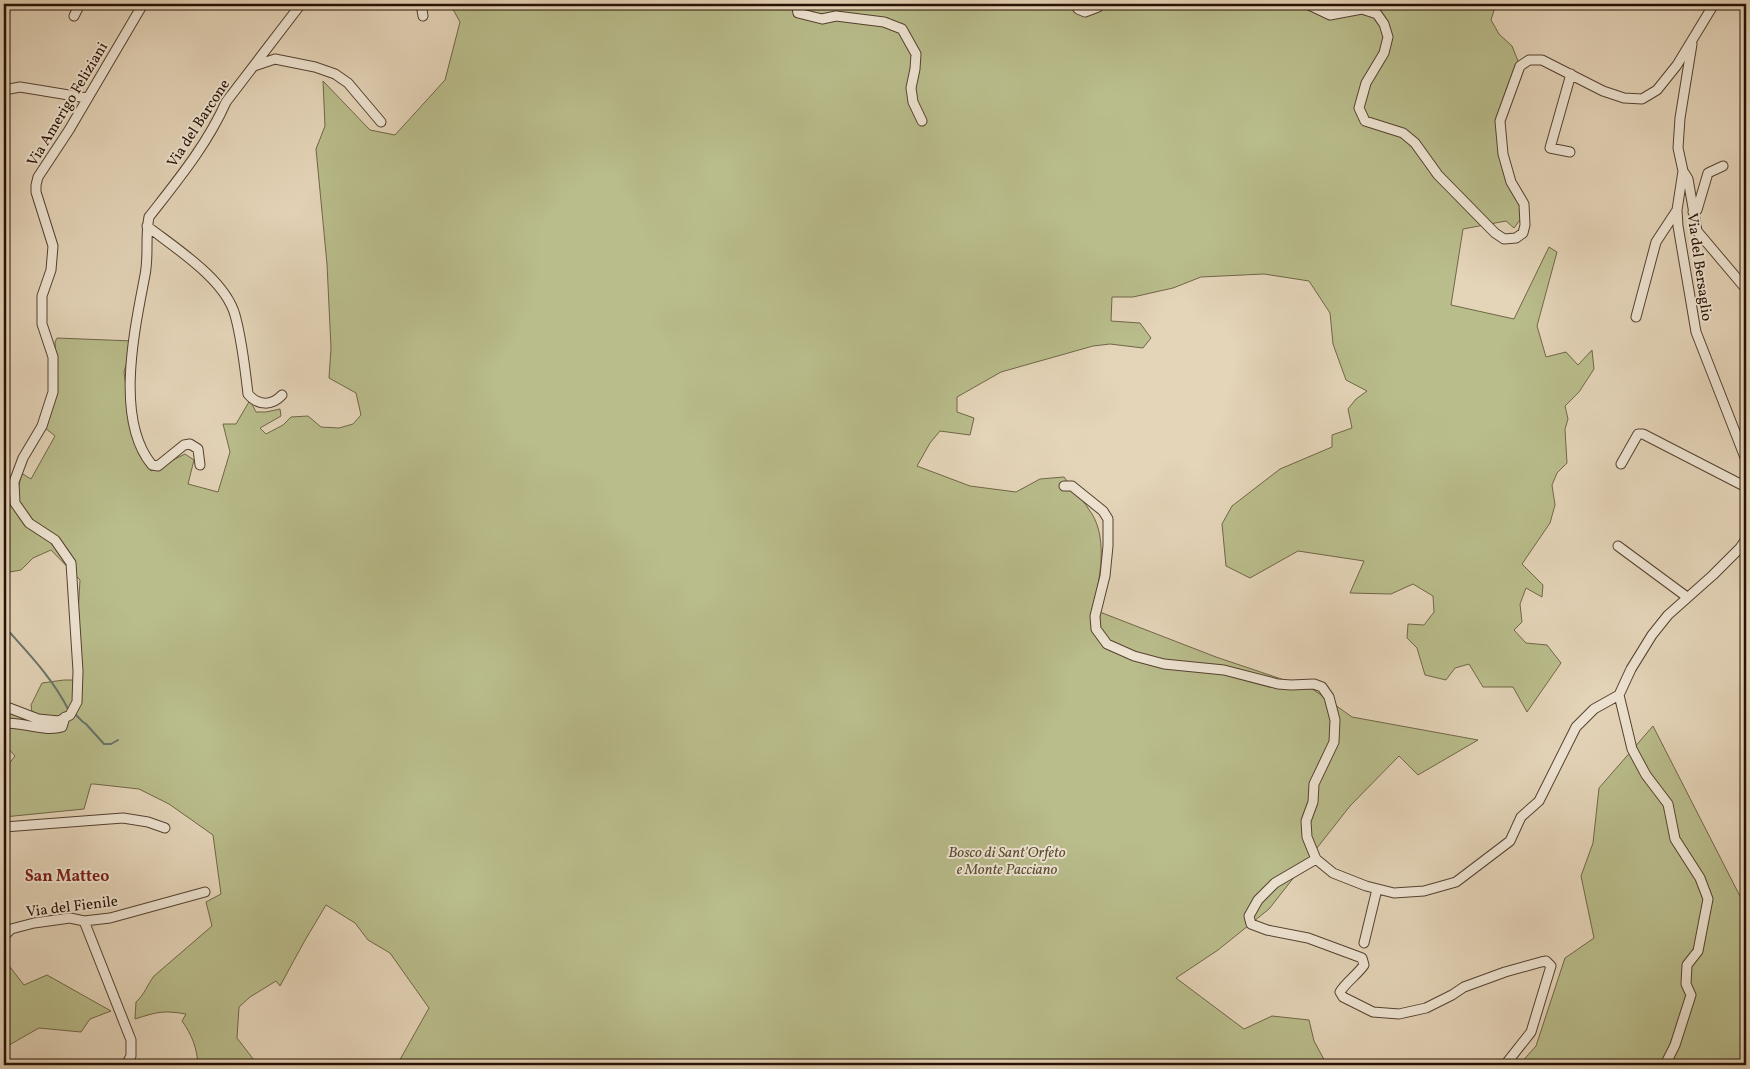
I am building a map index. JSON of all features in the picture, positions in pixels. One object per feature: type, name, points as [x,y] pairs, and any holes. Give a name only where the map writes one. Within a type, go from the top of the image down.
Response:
[{"type":"street","points":[[74,16],[80,4]]},
{"type":"street","name":"Via Amerigo Feliziani","points":[[65,717],[70,715],[77,702],[78,671],[71,563],[55,540],[29,523],[15,503],[14,482],[23,458],[42,426],[53,392],[53,357],[42,324],[42,296],[51,270],[53,246],[36,192],[36,185],[38,177],[143,4]]},
{"type":"street","name":"Via del Barcone","points":[[200,465],[198,449],[190,444],[184,445],[158,466],[152,465],[137,434],[130,396],[130,370],[146,266],[147,226],[149,217],[195,156],[226,102],[301,4]]},
{"type":"street","points":[[422,4],[423,16]]},
{"type":"street","points":[[796,4],[798,13],[822,19],[836,16],[884,22],[902,29],[916,54],[911,88],[913,102],[922,121]]},
{"type":"street","points":[[1075,4],[1078,9],[1085,12],[1101,4]]},
{"type":"street","points":[[1307,4],[1321,7],[1330,15],[1362,9],[1377,14],[1384,24],[1388,37],[1384,53],[1366,83],[1359,108],[1365,121],[1403,133],[1415,143],[1438,175],[1495,233],[1504,239],[1516,238],[1523,232],[1525,225],[1524,204],[1510,182],[1503,154],[1500,121],[1520,66],[1529,60],[1542,60],[1603,91],[1624,98],[1642,99],[1657,90],[1677,65],[1714,4]]},
{"type":"street","name":"Via del Bersaglio","points":[[1692,40],[1679,125],[1678,148],[1684,171],[1677,210],[1678,226],[1696,332],[1746,460]]},
{"type":"street","points":[[254,66],[275,59],[315,66],[335,74],[348,83],[382,122]]},
{"type":"street","points":[[1570,152],[1550,148],[1571,74]]},
{"type":"street","points":[[4,90],[20,87],[87,98]]},
{"type":"street","points":[[1693,212],[1697,210],[1708,174],[1723,166]]},
{"type":"street","points":[[1684,171],[1688,179],[1697,231],[1746,289]]},
{"type":"street","points":[[1636,317],[1656,242],[1677,210]]},
{"type":"street","points":[[147,226],[206,272],[226,296],[235,313],[248,394],[253,400],[261,403],[273,403],[282,395]]},
{"type":"street","points":[[1621,464],[1638,434],[1642,434],[1746,487]]},
{"type":"street","points":[[1064,486],[1072,486],[1077,489],[1103,511],[1108,519],[1108,546],[1105,571],[1095,616],[1096,629],[1107,644],[1134,656],[1164,664],[1224,670],[1280,684],[1314,684],[1322,687],[1329,697],[1335,720],[1334,742],[1314,784],[1313,802],[1306,821],[1307,837],[1316,858],[1333,873],[1366,886],[1394,893],[1424,891],[1456,882],[1510,841],[1521,817],[1539,802],[1576,727],[1594,709],[1619,695],[1631,669],[1652,635],[1668,615],[1713,575],[1740,548],[1746,539]]},
{"type":"street","points":[[1618,546],[1687,597]]},
{"type":"street","points":[[1619,695],[1632,749],[1646,775],[1668,804],[1675,839],[1700,878],[1708,899],[1698,951],[1687,964],[1686,984],[1691,995],[1675,1044],[1664,1065]]},
{"type":"street","points":[[4,706],[38,719],[59,720],[65,717]]},
{"type":"street","points":[[4,723],[16,722],[51,730],[62,728],[65,717]]},
{"type":"street","points":[[4,827],[123,818],[148,822],[165,828]]},
{"type":"street","points":[[1316,858],[1275,883],[1258,900],[1249,916],[1251,924],[1268,930],[1308,938],[1362,958],[1364,965],[1340,992],[1343,997],[1373,1012],[1399,1014],[1426,1008],[1464,987],[1505,972],[1541,962],[1546,962],[1550,966],[1531,1032],[1505,1065]]},
{"type":"street","points":[[1364,943],[1377,889]]},
{"type":"street","name":"Via del Fienile","points":[[4,936],[11,929],[34,923],[70,918],[84,921],[110,918],[205,892]]},
{"type":"street","points":[[84,921],[131,1040],[131,1056],[126,1065]]},
{"type":"green space","name":"Bosco di Sant'Orfeto e Monte Pacciano","points":[[450,4],[1496,4],[1491,20],[1499,34],[1512,46],[1520,66],[1500,121],[1503,154],[1524,204],[1522,217],[1514,228],[1506,221],[1463,229],[1451,305],[1514,319],[1549,247],[1557,252],[1537,326],[1546,357],[1566,352],[1578,365],[1592,350],[1594,369],[1579,392],[1565,406],[1568,419],[1565,429],[1567,463],[1557,473],[1552,485],[1555,505],[1550,523],[1522,564],[1543,585],[1542,597],[1526,588],[1520,604],[1522,622],[1514,630],[1526,643],[1547,645],[1561,663],[1527,712],[1513,687],[1483,687],[1469,664],[1455,668],[1446,680],[1425,675],[1417,648],[1407,638],[1408,624],[1424,625],[1434,612],[1433,596],[1413,584],[1391,594],[1350,593],[1364,561],[1298,551],[1250,578],[1226,566],[1222,524],[1232,506],[1280,469],[1332,447],[1332,435],[1352,428],[1348,409],[1356,399],[1367,391],[1346,380],[1333,344],[1330,313],[1309,281],[1264,274],[1201,277],[1173,288],[1133,297],[1112,297],[1111,321],[1140,323],[1151,338],[1143,348],[1110,344],[1093,346],[1001,372],[957,397],[957,412],[974,418],[970,435],[940,431],[930,443],[917,466],[970,486],[1016,492],[1040,479],[1064,477],[1092,514],[1100,536],[1100,574],[1092,609],[1216,657],[1314,690],[1352,717],[1478,740],[1418,775],[1399,756],[1350,806],[1269,909],[1218,950],[1176,978],[1244,1029],[1272,1016],[1309,1020],[1314,1041],[1327,1065],[397,1065],[429,1008],[390,953],[368,940],[355,923],[326,905],[280,986],[276,981],[250,997],[239,1007],[237,1038],[257,1064],[261,1065],[198,1065],[189,1031],[182,1021],[186,1014],[160,1012],[135,1019],[136,1002],[142,996],[154,976],[212,926],[206,902],[221,894],[213,835],[169,804],[139,789],[94,784],[91,784],[84,809],[4,817],[4,770],[15,756],[4,744],[4,711],[33,719],[31,705],[42,683],[82,680],[77,631],[80,580],[51,550],[33,558],[21,570],[4,573],[4,474],[19,486],[21,473],[31,479],[55,436],[44,427],[56,368],[55,342],[57,338],[133,341],[124,372],[129,410],[151,471],[185,454],[194,460],[188,484],[218,492],[230,452],[223,424],[236,424],[250,400],[256,412],[280,409],[281,416],[260,428],[266,434],[283,425],[291,417],[308,416],[321,427],[339,428],[353,424],[361,415],[356,393],[329,378],[331,348],[327,264],[316,149],[325,126],[323,81],[370,130],[395,135],[445,80],[460,22]]},
{"type":"green space","points":[[1653,726],[1744,904],[1746,903],[1746,1065],[1519,1065],[1536,1046],[1565,958],[1594,938],[1581,876],[1593,843],[1599,788]]},
{"type":"green space","points":[[4,962],[6,962],[24,985],[47,975],[111,1011],[90,1019],[81,1032],[39,1028],[4,1048]]},
{"type":"waterway","points":[[4,626],[47,676],[68,709]]},
{"type":"waterway","points":[[75,714],[104,744],[111,744],[118,740]]},
{"type":"district","name":"San Matteo","points":[[67,875]]}]
